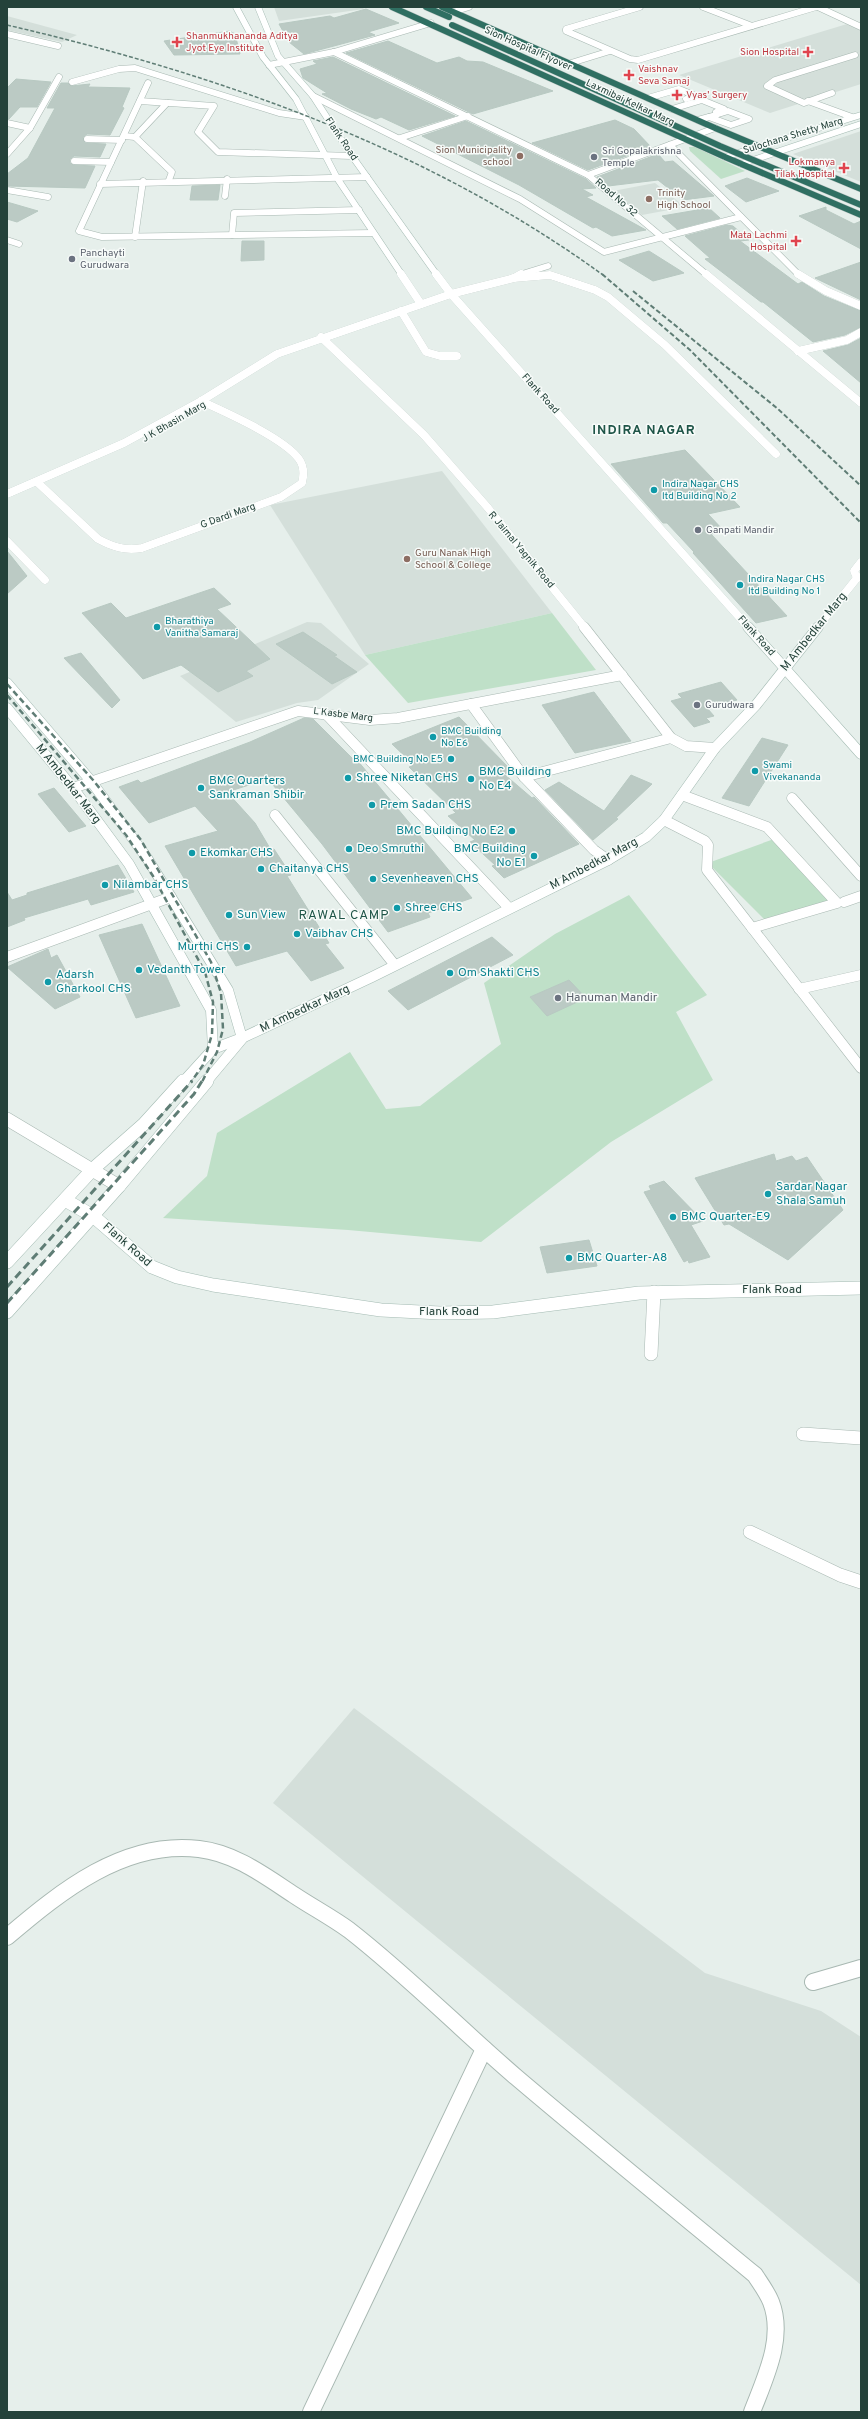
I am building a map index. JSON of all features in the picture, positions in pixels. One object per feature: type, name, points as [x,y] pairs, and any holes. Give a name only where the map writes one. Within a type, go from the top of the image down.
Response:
[{"type":"highway","name":"Laxmibai Kelkar Marg","points":[[392,7],[429,22],[725,157],[861,215]]},
{"type":"highway","name":"Sion Hospital Flyover","points":[[426,7],[730,143],[861,197]]},
{"type":"highway","name":"Laxmibai Kelkar Marg","points":[[442,7],[571,63],[696,120],[861,190]]},
{"type":"highway","name":"Sion Hospital Flyover","points":[[418,10],[720,146],[861,205]]},
{"type":"highway","points":[[454,12],[462,22]]},
{"type":"highway","points":[[429,22],[452,25]]},
{"type":"street","points":[[236,7],[263,57],[296,99],[338,178],[421,304]]},
{"type":"street","name":"Flank Road","points":[[258,7],[278,56],[313,96],[352,156],[451,294],[861,754]]},
{"type":"street","points":[[454,12],[469,7]]},
{"type":"street","points":[[640,7],[566,29],[566,31],[610,51],[630,59],[638,60],[817,7],[861,27]]},
{"type":"street","points":[[703,7],[752,26]]},
{"type":"street","points":[[826,7],[861,22]]},
{"type":"street","points":[[609,11],[616,14]]},
{"type":"street","points":[[269,65],[307,56],[334,52],[429,22]]},
{"type":"street","points":[[7,34],[58,46]]},
{"type":"street","points":[[571,63],[610,51]]},
{"type":"street","name":"Road No 32","points":[[334,52],[588,175],[861,402]]},
{"type":"street","points":[[832,93],[804,103],[767,86],[775,80],[855,55]]},
{"type":"street","points":[[263,57],[307,56]]},
{"type":"street","points":[[72,82],[96,77],[121,68],[135,68],[279,113],[306,117]]},
{"type":"street","points":[[7,154],[30,128],[59,77]]},
{"type":"street","points":[[148,83],[79,231],[97,237],[373,233]]},
{"type":"street","points":[[648,98],[679,89],[696,96],[665,106]]},
{"type":"street","points":[[660,94],[672,99]]},
{"type":"street","points":[[313,96],[520,199],[604,252],[741,217]]},
{"type":"street","points":[[672,109],[702,100],[723,109],[702,113],[696,120]]},
{"type":"street","points":[[140,101],[214,106],[198,132],[218,152],[352,156]]},
{"type":"street","points":[[808,101],[852,117]]},
{"type":"street","points":[[87,139],[135,137],[167,102]]},
{"type":"street","points":[[684,105],[702,113],[729,125],[749,119],[728,111],[702,113]]},
{"type":"street","name":"Sulochana Shetty Marg","points":[[725,157],[861,115]]},
{"type":"street","points":[[400,138],[468,116]]},
{"type":"street","points":[[7,123],[30,128]]},
{"type":"street","name":"Sulochana Shetty Marg","points":[[741,164],[861,124]]},
{"type":"street","points":[[588,175],[715,128]]},
{"type":"street","points":[[135,137],[172,172],[169,180]]},
{"type":"street","points":[[670,145],[793,270],[809,283],[835,297],[861,306]]},
{"type":"street","points":[[74,161],[111,162]]},
{"type":"street","points":[[100,184],[169,180],[367,177]]},
{"type":"street","points":[[225,196],[227,180]]},
{"type":"street","points":[[135,236],[143,181]]},
{"type":"street","points":[[7,190],[48,198]]},
{"type":"street","points":[[232,235],[234,213],[359,210]]},
{"type":"street","points":[[7,240],[19,244]]},
{"type":"street","points":[[514,278],[524,272],[548,266]]},
{"type":"street","points":[[514,278],[550,275],[595,290],[608,297],[665,345],[776,454]]},
{"type":"street","name":"J K Bhasin Marg","points":[[7,500],[40,484],[134,444],[270,362],[336,334],[421,304],[451,294],[514,278]]},
{"type":"street","points":[[401,311],[426,352],[440,356],[457,356]]},
{"type":"street","points":[[798,351],[847,340],[861,332]]},
{"type":"street","name":"R Jaimal Yagnik Road","points":[[323,339],[423,434],[537,568],[671,738],[678,744],[696,748],[715,748]]},
{"type":"street","name":"G Dardi Marg","points":[[40,484],[92,534],[104,543],[124,549],[142,548],[281,497],[302,483],[304,472],[298,457],[275,441],[204,402]]},
{"type":"street","name":"J K Bhasin Marg","points":[[7,494],[40,484]]},
{"type":"street","points":[[7,541],[45,580]]},
{"type":"street","name":"M Ambedkar Marg","points":[[7,708],[73,788],[130,864],[211,1010],[213,1049],[242,1038],[608,860],[646,836],[664,820],[715,748],[756,705],[784,667],[859,578],[854,571],[861,562]]},
{"type":"street","name":"L Kasbe Marg","points":[[73,788],[298,711],[370,720],[398,718],[622,675]]},
{"type":"street","points":[[7,683],[91,781],[147,858],[228,990],[242,1038],[119,1186],[7,1312]]},
{"type":"street","points":[[471,704],[524,777],[594,850],[608,860]]},
{"type":"street","points":[[327,715],[509,908]]},
{"type":"street","points":[[524,777],[671,738]]},
{"type":"street","points":[[682,795],[767,827],[837,903],[752,928]]},
{"type":"street","points":[[792,798],[861,876]]},
{"type":"street","points":[[275,815],[394,964]]},
{"type":"street","points":[[664,820],[705,841],[708,845],[707,870],[861,1068]]},
{"type":"street","points":[[844,902],[861,896]]},
{"type":"street","points":[[7,957],[171,897]]},
{"type":"street","points":[[799,989],[861,975]]},
{"type":"street","points":[[7,1262],[93,1169],[144,1124],[213,1049]]},
{"type":"street","points":[[7,1119],[93,1169],[119,1186]]},
{"type":"street","name":"Flank Road","points":[[65,1200],[93,1216],[152,1267],[177,1277],[213,1285],[381,1310],[440,1313],[493,1312],[654,1292],[861,1288]]},
{"type":"street","points":[[651,1354],[654,1292]]},
{"type":"street","points":[[803,1434],[861,1438]]},
{"type":"street","points":[[750,1532],[840,1575],[861,1582]]},
{"type":"street","points":[[7,1937],[41,1908],[88,1876],[126,1858],[156,1850],[198,1848],[234,1857],[265,1875],[354,1934],[484,2049],[755,2275],[770,2302],[775,2329],[772,2358],[752,2412]]},
{"type":"street","points":[[813,1982],[861,1968]]},
{"type":"street","points":[[311,2412],[484,2049]]},
{"type":"shaded area","points":[[274,7],[362,7],[364,9],[279,21]]},
{"type":"shaded area","points":[[7,16],[77,35],[62,42],[7,30]]},
{"type":"shaded area","name":"Sion Hospital","points":[[847,24],[861,29],[861,84],[770,113],[679,75]]},
{"type":"shaded area","name":"Lokmanya Tilak Hospital","points":[[861,131],[861,182],[793,154]]},
{"type":"shaded area","name":"Trinity High School","points":[[655,183],[685,207],[642,215],[613,191]]},
{"type":"shaded area","name":"Guru Nanak High School & College","points":[[442,471],[552,613],[365,655],[270,505]]},
{"type":"shaded area","points":[[307,622],[321,623],[369,664],[318,700],[297,703],[236,722],[180,676]]},
{"type":"shaded area","points":[[354,1708],[705,1973],[821,2011],[861,2037],[861,2285],[273,1803]]},
{"type":"green space","points":[[689,147],[695,147],[745,171],[721,179],[690,151]]},
{"type":"green space","points":[[552,613],[596,670],[408,703],[365,655]]},
{"type":"green space","points":[[774,839],[837,900],[770,925],[708,863]]},
{"type":"green space","points":[[629,895],[707,995],[676,1012],[713,1080],[611,1142],[481,1242],[348,1230],[163,1218],[207,1176],[217,1133],[350,1052],[386,1109],[420,1106],[501,1044],[484,983],[555,934]]},
{"type":"building","points":[[366,9],[399,23],[368,32],[375,35],[304,54],[289,42],[279,24],[330,16],[334,18]]},
{"type":"building","points":[[230,31],[235,34],[240,54],[174,55],[164,41]]},
{"type":"building","points":[[388,41],[437,63],[459,57],[467,61],[483,62],[553,91],[473,114],[346,53]]},
{"type":"building","points":[[333,57],[455,116],[409,130],[381,117],[376,119],[351,109],[322,94],[327,93],[303,78],[300,69],[317,64],[313,61]]},
{"type":"building","points":[[16,79],[51,82],[37,107],[20,107],[9,119],[7,119],[7,88]]},
{"type":"building","points":[[61,83],[68,83],[71,86],[90,84],[88,87],[130,88],[122,107],[124,108],[110,135],[87,134],[83,137],[85,143],[106,144],[100,157],[74,156],[70,159],[70,163],[73,165],[95,166],[85,188],[7,186],[7,174],[28,158],[55,108],[47,108]]},
{"type":"building","points":[[615,120],[634,129],[651,147],[588,170],[532,143]]},
{"type":"building","points":[[466,121],[586,179],[596,188],[582,189],[593,195],[586,197],[646,230],[612,236],[596,227],[593,228],[519,185],[422,136]]},
{"type":"building","points":[[658,154],[665,162],[673,161],[714,196],[683,200],[658,180],[608,186],[597,177]]},
{"type":"building","points":[[747,178],[779,191],[746,202],[725,186]]},
{"type":"building","points":[[220,185],[218,200],[190,200],[192,186]]},
{"type":"building","points":[[7,202],[38,211],[17,222],[7,219]]},
{"type":"building","points":[[826,207],[826,210],[854,224],[861,221],[861,249],[799,216]]},
{"type":"building","points":[[709,208],[720,218],[677,229],[662,216]]},
{"type":"building","points":[[727,225],[733,226],[749,240],[740,241],[798,284],[802,282],[824,296],[861,311],[861,327],[845,335],[813,342],[763,302],[705,259],[710,258],[685,236]]},
{"type":"building","points":[[242,241],[264,241],[264,260],[241,261]]},
{"type":"building","points":[[649,251],[684,273],[653,281],[619,260]]},
{"type":"building","points":[[861,262],[861,300],[815,278]]},
{"type":"building","points":[[861,338],[861,383],[823,351],[848,345]]},
{"type":"building","points":[[685,450],[740,507],[708,514],[724,531],[711,534],[787,616],[756,623],[693,553],[694,552],[667,523],[663,523],[611,464]]},
{"type":"building","points":[[7,551],[27,576],[7,594]]},
{"type":"building","points":[[214,588],[231,604],[217,609],[270,659],[246,671],[253,676],[218,692],[181,665],[143,679],[82,613],[111,603],[126,618]]},
{"type":"building","points":[[303,632],[337,655],[334,656],[357,672],[332,684],[276,644]]},
{"type":"building","points":[[81,653],[120,700],[112,708],[64,658]]},
{"type":"building","name":"Gurudwara","points":[[721,682],[737,700],[707,708],[714,716],[706,718],[710,722],[694,727],[671,701],[682,698],[678,694]]},
{"type":"building","points":[[594,692],[631,741],[575,753],[542,705]]},
{"type":"building","points":[[459,717],[512,771],[504,774],[532,798],[534,797],[579,844],[504,878],[492,866],[495,865],[470,842],[475,840],[448,816],[456,813],[409,767],[414,765],[392,744]]},
{"type":"building","points":[[304,718],[313,719],[355,761],[357,760],[472,898],[428,913],[430,917],[388,932],[322,844],[268,779],[227,792],[255,823],[271,850],[274,849],[291,875],[287,876],[329,943],[325,944],[344,968],[311,981],[287,951],[236,966],[165,846],[218,831],[195,806],[149,823],[119,787],[138,780],[141,783],[250,742]]},
{"type":"building","name":"Swami Vivekananda","points":[[762,738],[788,745],[749,806],[722,798]]},
{"type":"building","points":[[631,775],[652,784],[616,818],[618,819],[593,840],[545,790],[559,782],[604,811]]},
{"type":"building","points":[[54,788],[86,826],[69,832],[38,794]]},
{"type":"building","points":[[118,865],[134,892],[91,905],[88,899],[24,918],[25,920],[7,927],[7,892],[12,900],[27,895],[27,893]]},
{"type":"building","name":"Vedanth Tower","points":[[142,924],[180,1006],[136,1018],[99,935]]},
{"type":"building","name":"Om Shakti CHS","points":[[492,937],[513,955],[408,1010],[388,991]]},
{"type":"building","name":"Adarsh Gharkool CHS","points":[[48,949],[51,958],[57,955],[80,997],[55,1009],[7,967]]},
{"type":"building","name":"Hanuman Mandir","points":[[569,980],[586,998],[547,1016],[530,997]]},
{"type":"building","name":"Sardar Nagar Shala Samuh","points":[[774,1154],[776,1161],[792,1156],[796,1161],[807,1157],[843,1210],[788,1260],[729,1224],[724,1225],[695,1178]]},
{"type":"building","name":"BMC Quarter-E9","points":[[664,1181],[703,1221],[691,1225],[710,1257],[689,1263],[688,1260],[684,1262],[644,1192],[651,1190],[649,1186]]},
{"type":"building","name":"BMC Quarter-A8","points":[[589,1240],[597,1266],[547,1273],[540,1247]]},
{"type":"railway","points":[[7,25],[164,67],[241,92],[318,120],[392,153],[465,189],[535,230],[603,275]]},
{"type":"railway","points":[[602,274],[690,350],[861,523]]},
{"type":"railway","points":[[633,291],[778,409],[861,486]]},
{"type":"railway","points":[[7,684],[93,780],[141,840],[211,962],[221,993],[223,1029],[217,1052],[202,1082]]},
{"type":"railway","points":[[7,695],[126,835],[153,876],[205,972],[213,1002],[212,1034],[203,1065],[191,1082]]},
{"type":"railway","points":[[7,1287],[192,1081]]},
{"type":"railway","points":[[7,1303],[194,1094],[202,1081]]},
{"type":"place","name":"Shanmukhananda Aditya Jyot Eye Institute","points":[[177,42]]},
{"type":"place","name":"Sion Hospital","points":[[808,52]]},
{"type":"place","name":"Vaishnav Seva Samaj","points":[[629,75]]},
{"type":"place","name":"Vyas' Surgery","points":[[677,95]]},
{"type":"place","name":"Sion Municipality school","points":[[520,156]]},
{"type":"place","name":"Sri Gopalakrishna Temple","points":[[594,157]]},
{"type":"place","name":"Lokmanya Tilak Hospital","points":[[844,168]]},
{"type":"place","name":"Trinity High School","points":[[649,199]]},
{"type":"place","name":"Mata Lachmi Hospital","points":[[796,241]]},
{"type":"place","name":"Panchayti Gurudwara","points":[[72,259]]},
{"type":"place","name":"Indira Nagar CHS ltd Building No 2","points":[[654,490]]},
{"type":"place","name":"Ganpati Mandir","points":[[698,530]]},
{"type":"place","name":"Guru Nanak High School & College","points":[[407,559]]},
{"type":"place","name":"Indira Nagar CHS ltd Building No 1","points":[[740,585]]},
{"type":"place","name":"Bharathiya Vanitha Samaraj","points":[[157,627]]},
{"type":"place","name":"Gurudwara","points":[[697,705]]},
{"type":"place","name":"BMC Building No E6","points":[[433,737]]},
{"type":"place","name":"BMC Building No E5","points":[[451,759]]},
{"type":"place","name":"Swami Vivekananda","points":[[755,771]]},
{"type":"place","name":"Shree Niketan CHS","points":[[348,778]]},
{"type":"place","name":"BMC Building No E4","points":[[471,779]]},
{"type":"place","name":"BMC Quarters Sankraman Shibir","points":[[201,788]]},
{"type":"place","name":"Prem Sadan CHS","points":[[372,805]]},
{"type":"place","name":"BMC Building No E2","points":[[512,831]]},
{"type":"place","name":"Deo Smruthi","points":[[349,849]]},
{"type":"place","name":"Ekomkar CHS","points":[[192,853]]},
{"type":"place","name":"BMC Building No E1","points":[[534,856]]},
{"type":"place","name":"Chaitanya CHS","points":[[261,869]]},
{"type":"place","name":"Sevenheaven CHS","points":[[373,879]]},
{"type":"place","name":"Nilambar CHS","points":[[105,885]]},
{"type":"place","name":"Shree CHS","points":[[397,908]]},
{"type":"place","name":"Sun View","points":[[229,915]]},
{"type":"place","name":"Vaibhav CHS","points":[[297,934]]},
{"type":"place","name":"Murthi CHS","points":[[247,947]]},
{"type":"place","name":"Vedanth Tower","points":[[139,970]]},
{"type":"place","name":"Om Shakti CHS","points":[[450,973]]},
{"type":"place","name":"Adarsh Gharkool CHS","points":[[48,982]]},
{"type":"place","name":"Hanuman Mandir","points":[[558,998]]},
{"type":"place","name":"Sardar Nagar Shala Samuh","points":[[768,1194]]},
{"type":"place","name":"BMC Quarter-E9","points":[[673,1217]]},
{"type":"place","name":"BMC Quarter-A8","points":[[569,1258]]},
{"type":"district","name":"INDIRA NAGAR","points":[[644,431]]},
{"type":"district","name":"RAWAL CAMP","points":[[344,916]]}]
